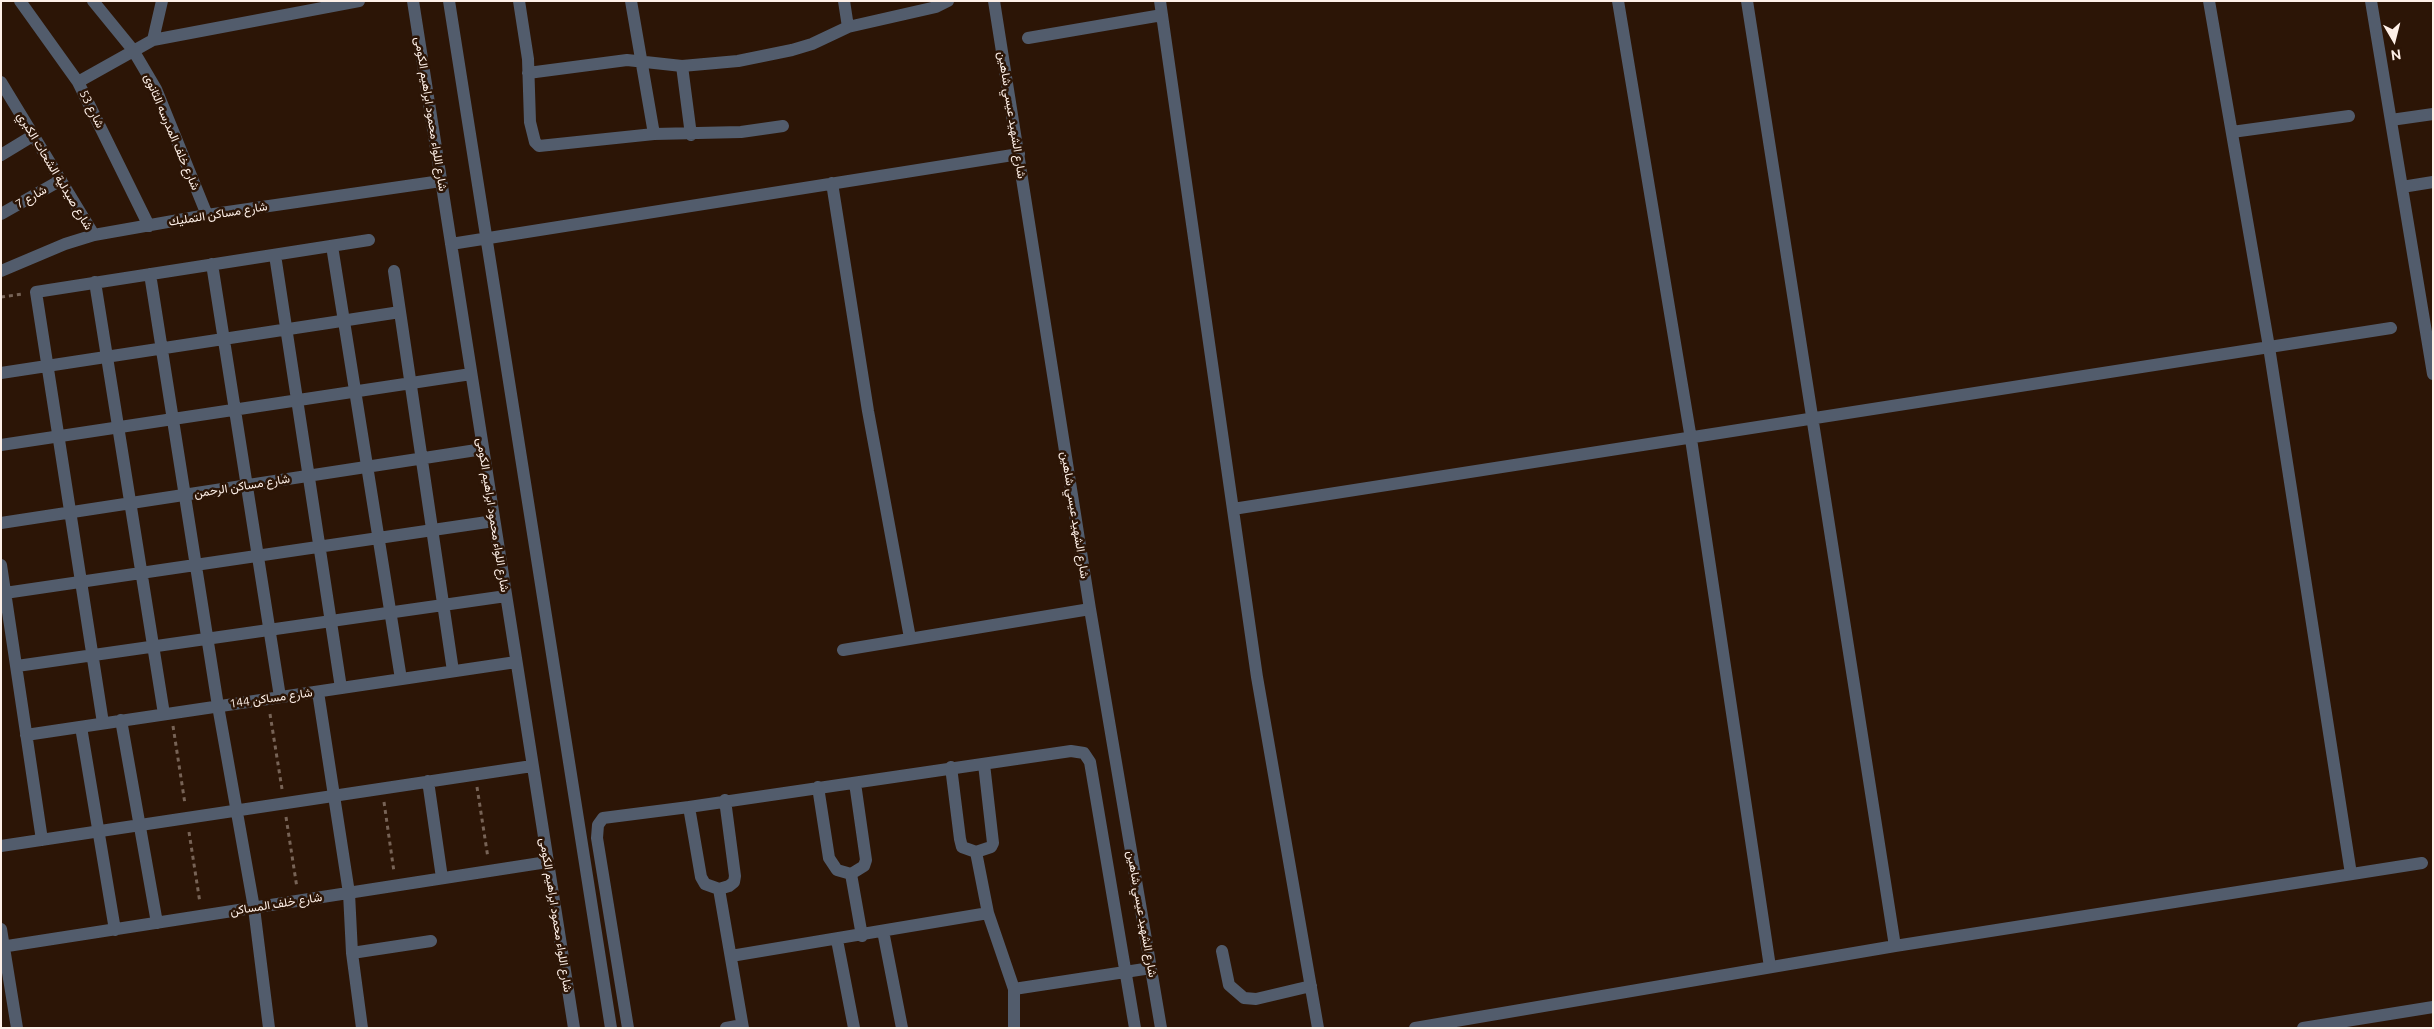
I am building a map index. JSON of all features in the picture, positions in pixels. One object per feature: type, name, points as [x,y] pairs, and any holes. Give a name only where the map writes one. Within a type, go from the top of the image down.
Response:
[{"type":"street","name":"شارع 53","points":[[20,1],[78,82],[148,226]]},
{"type":"street","name":"شارع خلف المدرسه الثانوى","points":[[93,1],[134,50],[156,89],[206,215]]},
{"type":"street","points":[[153,40],[162,1]]},
{"type":"street","points":[[78,82],[153,40],[296,6],[359,1]]},
{"type":"street","name":"شارع اللواء محمود ابراهيم الكومى","points":[[413,1],[574,1028]]},
{"type":"street","points":[[449,1],[611,1028]]},
{"type":"street","points":[[519,1],[528,73],[529,115],[537,146],[654,134],[691,135],[741,132],[783,126]]},
{"type":"street","points":[[631,1],[654,134]]},
{"type":"street","points":[[844,1],[848,27]]},
{"type":"street","points":[[528,73],[641,60],[682,66],[738,61],[792,50],[812,44],[848,27],[936,7],[948,1]]},
{"type":"street","name":"شارع الشهيد عيسي شاهين","points":[[994,1],[1090,609],[1161,1028]]},
{"type":"street","points":[[1160,1],[1257,677],[1318,1028]]},
{"type":"street","points":[[1618,1],[1691,438],[1770,967]]},
{"type":"street","points":[[1747,1],[1896,946]]},
{"type":"street","points":[[2209,1],[2269,347],[2351,874]]},
{"type":"street","points":[[2372,1],[2402,187],[2429,327],[2432,367]]},
{"type":"street","points":[[1028,38],[1162,15]]},
{"type":"street","points":[[682,66],[691,135]]},
{"type":"street","name":"شارع صيدلية الشحات الكبري","points":[[1,82],[5,95],[34,135],[94,235]]},
{"type":"street","points":[[2391,120],[2433,114]]},
{"type":"street","points":[[2232,132],[2348,116]]},
{"type":"street","points":[[1,155],[34,135]]},
{"type":"street","points":[[451,244],[1019,154]]},
{"type":"street","name":"شارع 7","points":[[1,214],[61,180]]},
{"type":"street","name":"شارع مساكن التمليك","points":[[1,271],[65,244],[94,235],[206,215],[441,181]]},
{"type":"street","points":[[2402,187],[2433,182]]},
{"type":"street","points":[[832,183],[868,411],[910,638]]},
{"type":"street","points":[[103,723],[36,292],[369,240]]},
{"type":"street","points":[[332,246],[400,679]]},
{"type":"street","points":[[275,255],[341,688]]},
{"type":"street","points":[[212,264],[280,697]]},
{"type":"street","points":[[394,271],[453,671]]},
{"type":"street","points":[[150,274],[218,706],[254,908],[269,1028]]},
{"type":"street","points":[[96,282],[164,714]]},
{"type":"street","points":[[1,373],[400,312]]},
{"type":"street","points":[[1233,509],[2390,328]]},
{"type":"street","points":[[1,445],[471,374]]},
{"type":"street","name":"شارع مساكن الرحمن","points":[[1,523],[483,449]]},
{"type":"street","points":[[5,593],[494,521]]},
{"type":"street","points":[[1,565],[42,840]]},
{"type":"street","points":[[16,666],[506,596]]},
{"type":"street","points":[[843,650],[1090,609]]},
{"type":"street","name":"شارع مساكن 144","points":[[26,735],[516,662]]},
{"type":"street","points":[[318,692],[349,893],[352,953],[362,1028]]},
{"type":"street","points":[[122,720],[157,923]]},
{"type":"street","points":[[81,727],[114,930]]},
{"type":"street","points":[[628,1028],[597,838],[598,825],[603,818],[856,783],[1071,750],[1084,753],[1087,757],[1135,1028]]},
{"type":"street","points":[[951,768],[962,847],[976,852],[991,847],[993,843],[984,764]]},
{"type":"street","points":[[1,846],[532,766]]},
{"type":"street","points":[[428,782],[442,878]]},
{"type":"street","points":[[818,787],[829,858],[836,870],[851,874],[864,866],[866,860],[856,783]]},
{"type":"street","points":[[688,807],[701,877],[705,884],[719,889],[729,886],[734,882],[735,876],[725,800]]},
{"type":"street","points":[[976,852],[988,913],[1014,989],[1014,1028]]},
{"type":"street","name":"شارع خلف المساكن","points":[[3,947],[547,862]]},
{"type":"street","points":[[1415,1028],[1896,946],[2422,863]]},
{"type":"street","points":[[851,874],[862,936]]},
{"type":"street","points":[[719,889],[742,1026],[726,1028]]},
{"type":"street","points":[[731,956],[862,936],[988,913]]},
{"type":"street","points":[[1,929],[7,999],[17,1028]]},
{"type":"street","points":[[883,931],[902,1028]]},
{"type":"street","points":[[837,940],[854,1028]]},
{"type":"street","points":[[352,953],[431,941]]},
{"type":"street","points":[[1222,951],[1230,985],[1244,998],[1256,999],[1311,986]]},
{"type":"street","points":[[1014,989],[1151,968]]},
{"type":"street","points":[[2303,1028],[2433,1007]]},
{"type":"path","points":[[1,298],[36,292]]},
{"type":"path","points":[[475,774],[490,871]]},
{"type":"path","points":[[382,788],[396,885]]}]
